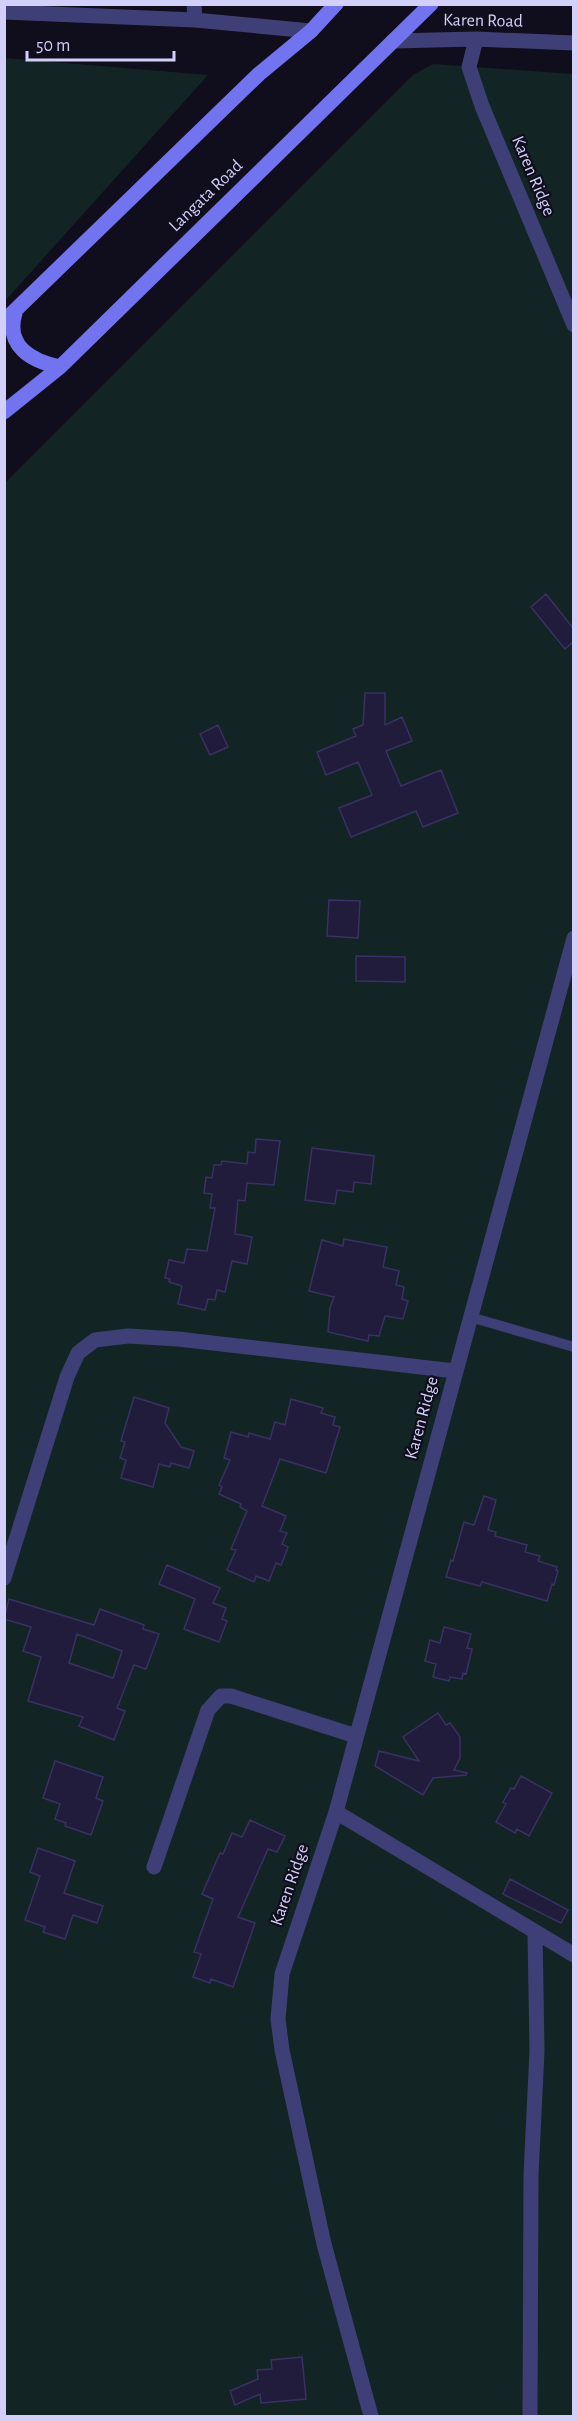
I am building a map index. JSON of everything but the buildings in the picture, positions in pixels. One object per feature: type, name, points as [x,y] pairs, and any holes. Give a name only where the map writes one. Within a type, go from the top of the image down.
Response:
[{"type":"main road","points":[[60,367],[40,363],[26,354],[16,340],[10,317],[258,74],[311,31],[336,4]]},
{"type":"main road","name":"Langata Road","points":[[4,412],[60,367],[431,4]]},
{"type":"street","points":[[194,4],[195,21]]},
{"type":"street","points":[[4,12],[195,21],[311,31]]},
{"type":"street","name":"Karen Road","points":[[393,41],[476,39],[573,43]]},
{"type":"street","name":"Karen Ridge","points":[[476,39],[470,66],[482,106],[573,325]]},
{"type":"street","name":"Karen Ridge","points":[[371,2416],[324,2244],[282,2050],[278,2019],[282,1974],[336,1812],[573,938]]},
{"type":"street","name":"Karen Ridge","points":[[4,1578],[67,1377],[78,1353],[95,1340],[128,1336],[178,1339],[455,1371]]},
{"type":"street","points":[[153,1867],[208,1710],[214,1701],[222,1696],[231,1696],[356,1736]]},
{"type":"street","points":[[336,1812],[573,1955]]},
{"type":"street","points":[[530,2416],[531,2175],[537,2029],[535,1932]]},
{"type":"lane","points":[[470,1317],[573,1347]]},
{"type":"green space","points":[[4,58],[208,75],[5,301]]},
{"type":"green space","points":[[433,64],[573,74],[573,2416],[5,2416],[5,483],[413,75]]}]
